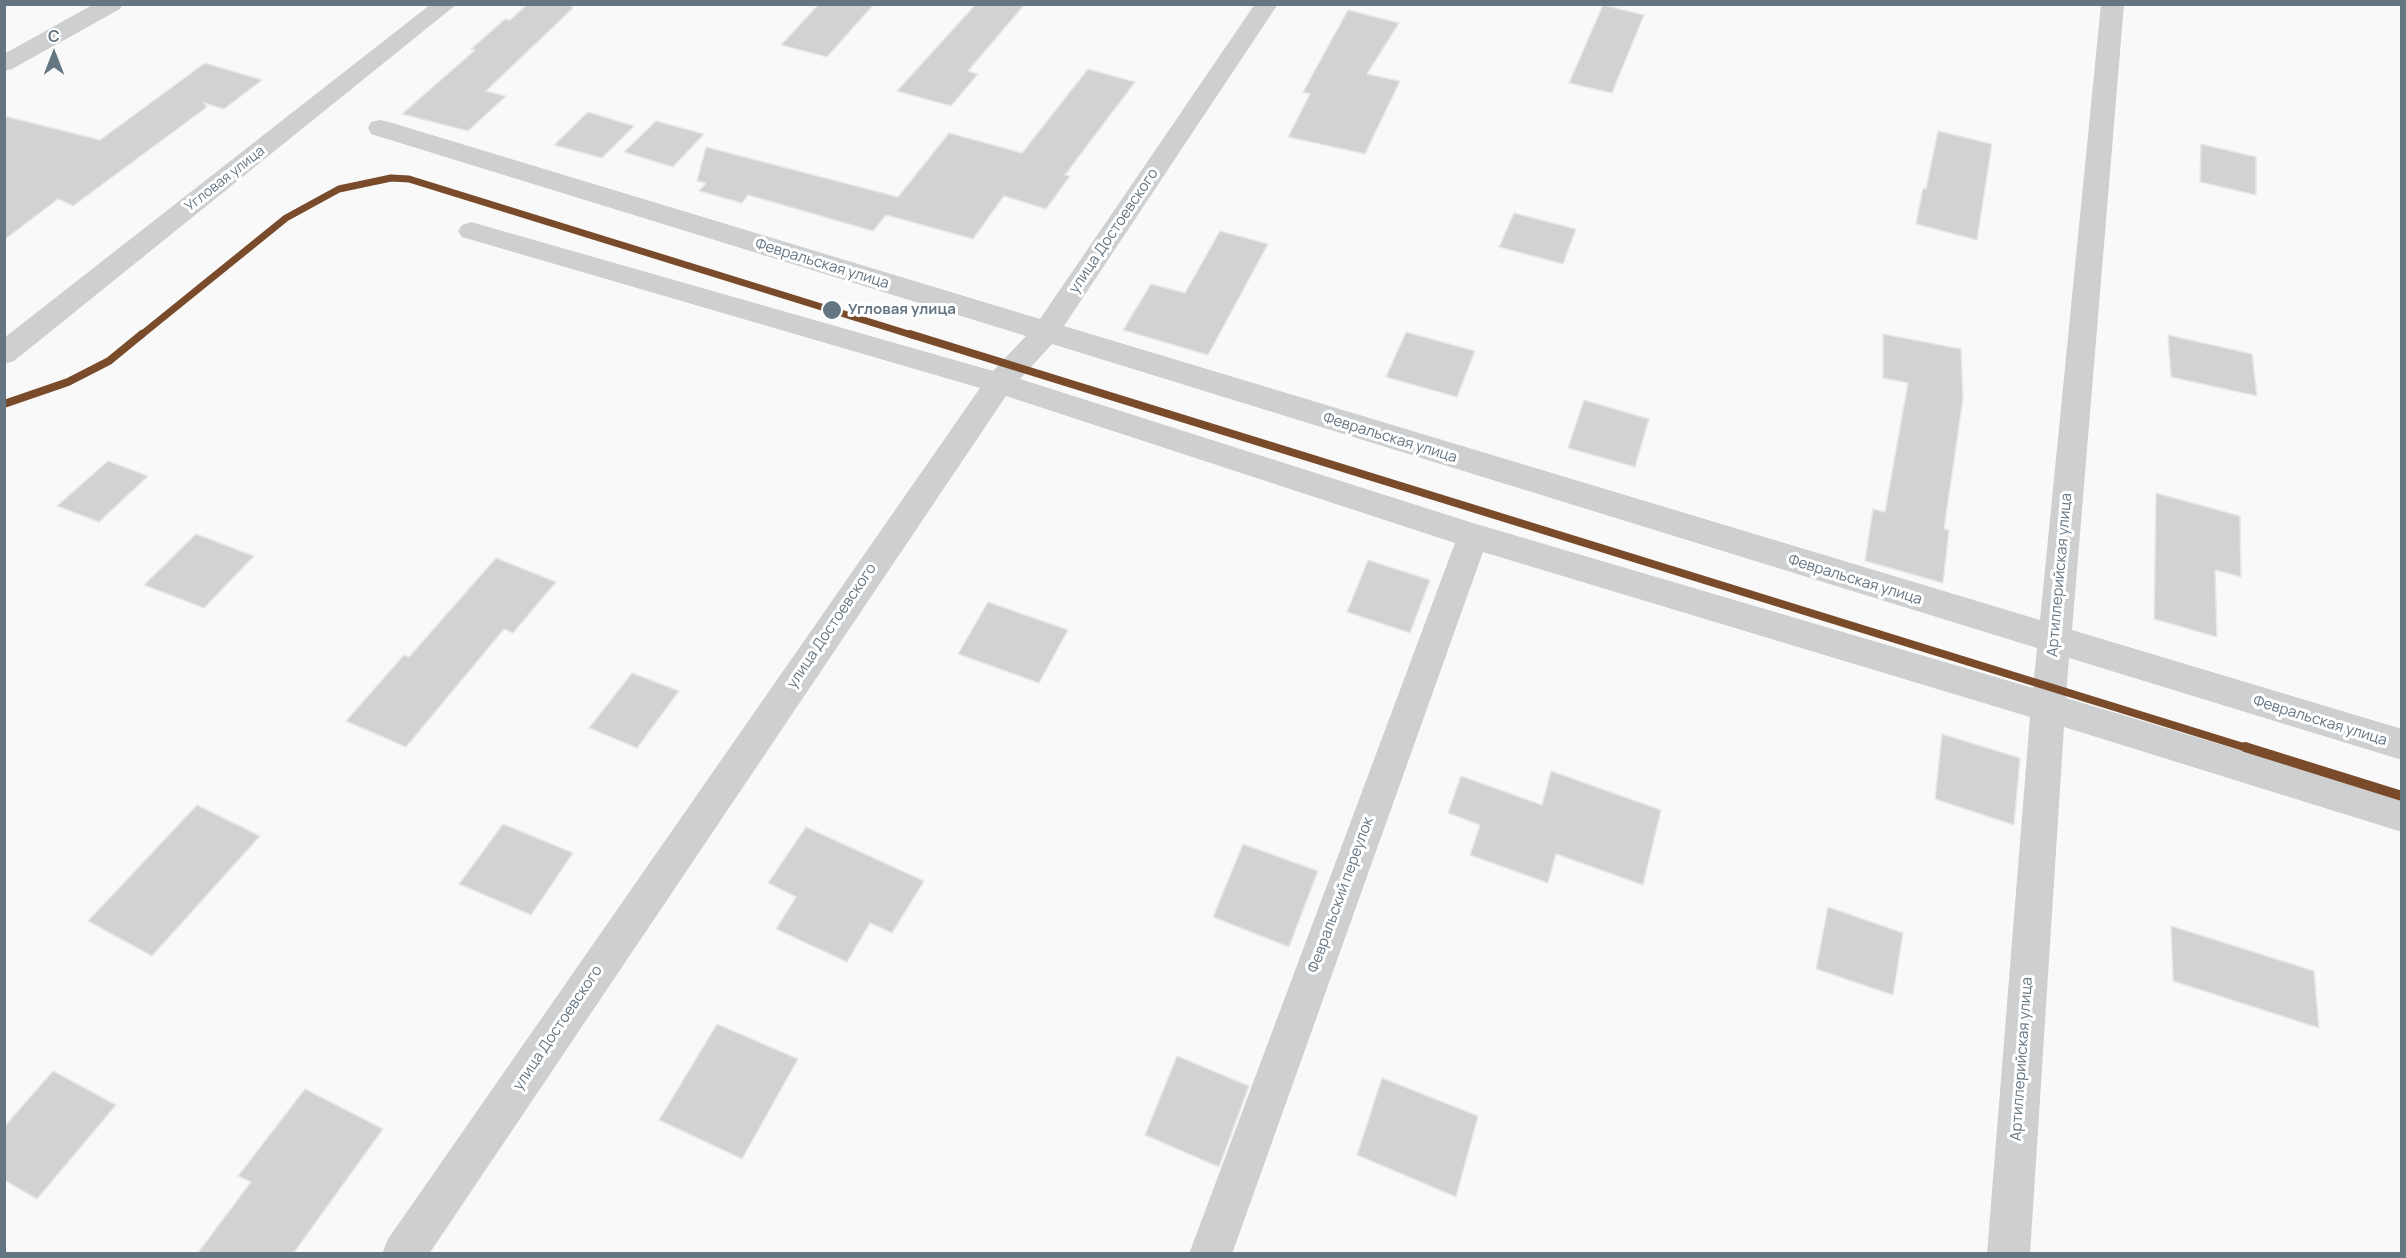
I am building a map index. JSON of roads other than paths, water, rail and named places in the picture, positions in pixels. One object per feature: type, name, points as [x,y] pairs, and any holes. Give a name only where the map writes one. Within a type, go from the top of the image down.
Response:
[{"type":"street","points":[[4,64],[112,4]]},
{"type":"street","name":"Угловая улица","points":[[4,354],[446,4]]},
{"type":"street","name":"улица Достоевского","points":[[403,1254],[999,383],[1045,333],[1268,4]]},
{"type":"street","name":"Артиллерийская улица","points":[[2008,1254],[2048,707],[2113,4]]},
{"type":"street","name":"Февральская улица","points":[[380,128],[2054,641],[2402,745]]},
{"type":"street","points":[[471,231],[999,383],[1473,536],[2048,707],[2402,816]]},
{"type":"street","name":"Февральский переулок","points":[[1210,1254],[1473,536]]},
{"type":"place","name":"Угловая улица","points":[[832,310]]}]
